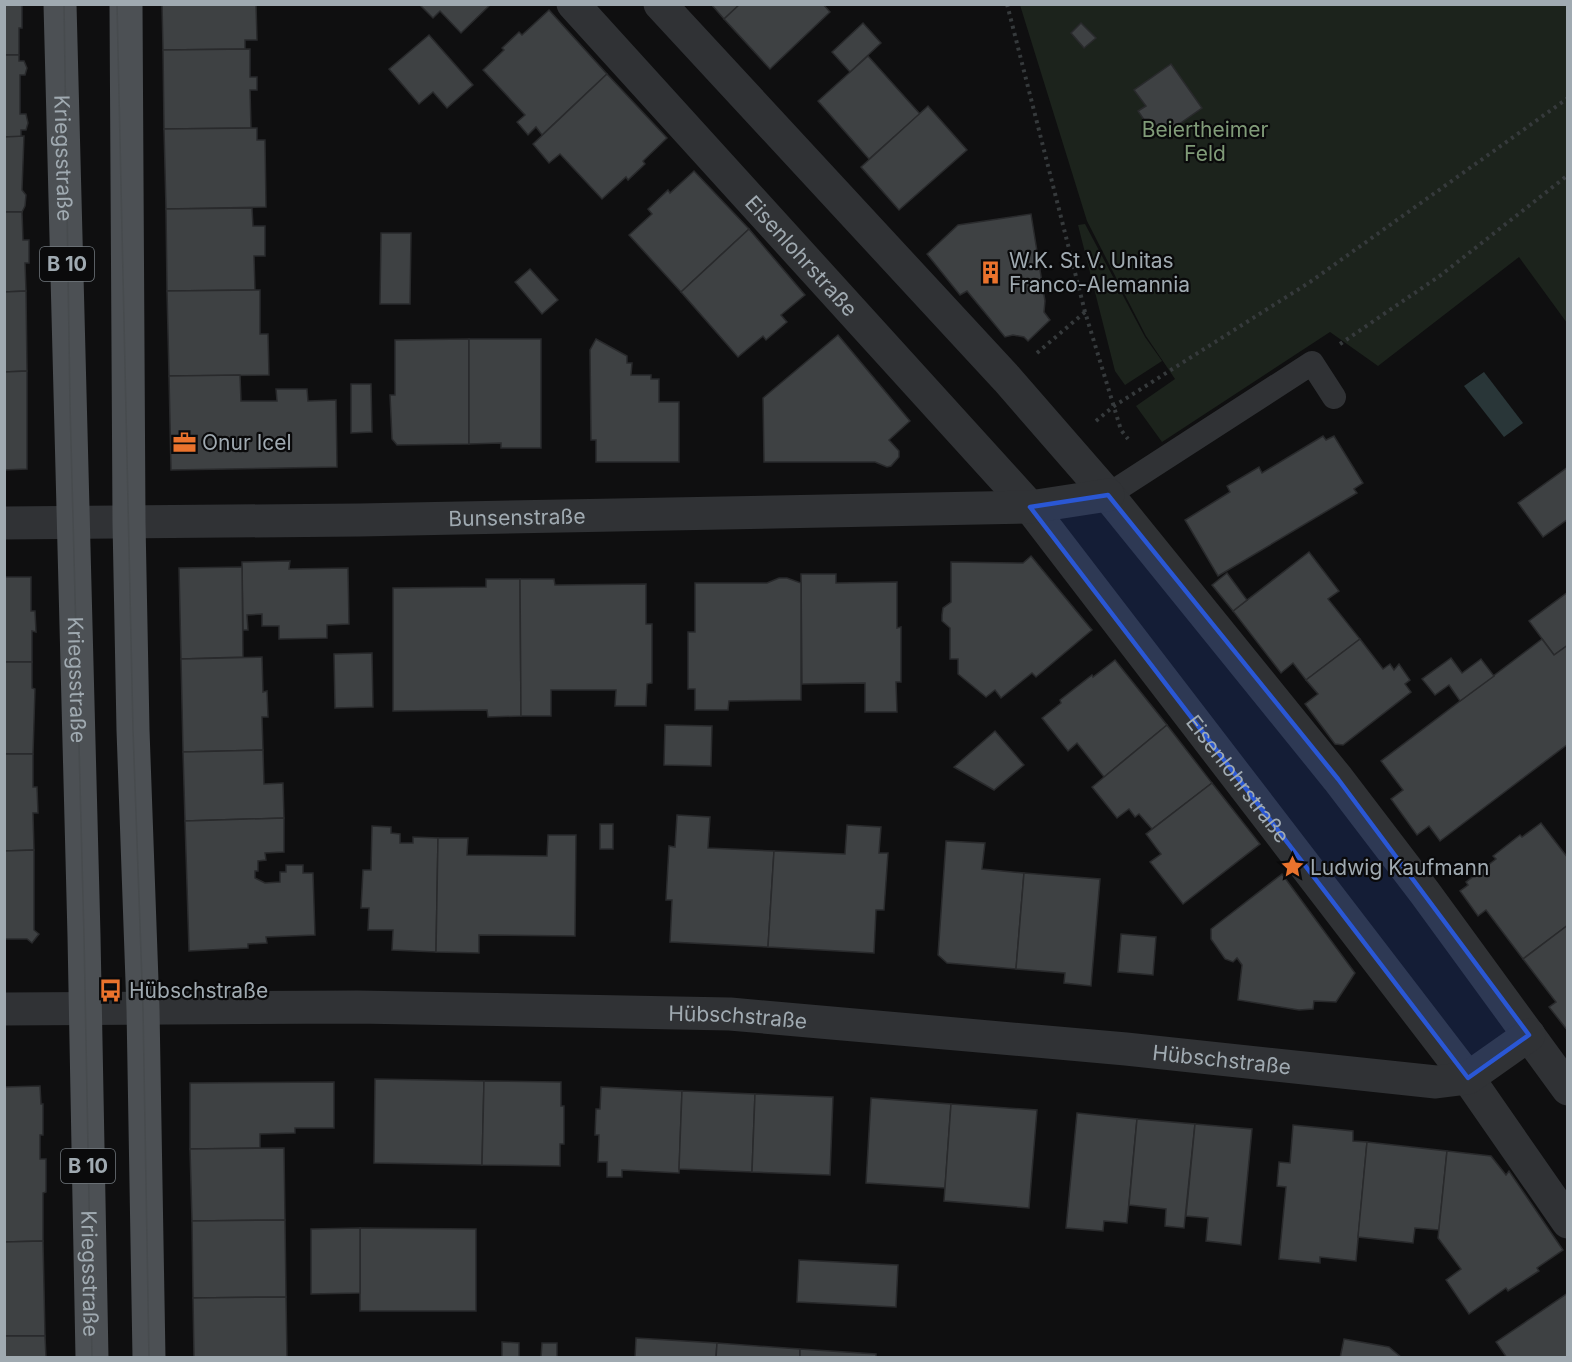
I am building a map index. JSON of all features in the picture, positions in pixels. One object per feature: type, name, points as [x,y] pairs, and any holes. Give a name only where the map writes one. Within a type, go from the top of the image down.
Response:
[{"type":"main road","name":"Kriegsstraße","points":[[60,4],[92,1358]]},
{"type":"main road","name":"B 10","points":[[126,4],[129,522],[133,730],[143,1009],[149,1358]]},
{"type":"street","name":"Eisenlohrstraße","points":[[573,4],[1030,507],[1468,1078],[1568,1222]]},
{"type":"street","points":[[660,4],[1007,379],[1108,495],[1338,779],[1425,892],[1568,1089]]},
{"type":"street","points":[[1030,507],[1108,495]]},
{"type":"street","name":"Bunsenstraße","points":[[4,523],[359,520],[1030,507]]},
{"type":"street","name":"Hübschstraße","points":[[4,1009],[357,1007],[730,1014],[1114,1048],[1436,1082],[1468,1078]]},
{"type":"street","points":[[1468,1078],[1529,1035]]},
{"type":"lane","points":[[1108,495],[1312,363],[1334,397]]},
{"type":"path","points":[[1007,4],[1085,312],[1121,430],[1149,469]]},
{"type":"path","points":[[1066,447],[1114,406],[1310,282],[1568,98]]},
{"type":"path","points":[[1312,363],[1441,275],[1568,175]]},
{"type":"path","points":[[1007,379],[1085,312]]},
{"type":"highlighted area","points":[[1108,495],[1338,779],[1529,1035],[1468,1078],[1030,507]]},
{"type":"green space","name":"Beiertheimer Feld","points":[[1020,5],[1567,5],[1567,323],[1519,257],[1378,366],[1330,332],[1162,442],[1136,406],[1175,379],[1146,336],[1087,221]]},
{"type":"green space","points":[[1085,224],[1145,337],[1162,361],[1125,385],[1115,371],[1078,225]]},
{"type":"shaded area","points":[[1484,372],[1523,423],[1504,437],[1464,386]]},
{"type":"building","points":[[4,4],[22,4],[19,55],[4,55]]},
{"type":"building","points":[[162,4],[256,4],[257,40],[245,40],[245,49],[163,50]]},
{"type":"building","points":[[419,4],[491,4],[461,33],[440,11],[433,18]]},
{"type":"building","points":[[711,4],[740,4],[724,19]]},
{"type":"building","points":[[740,4],[823,4],[830,12],[770,69],[724,19]]},
{"type":"building","points":[[549,10],[607,74],[542,135],[536,127],[528,135],[517,122],[525,115],[483,70],[519,32],[522,35]]},
{"type":"building","points":[[863,23],[881,43],[850,72],[832,52]]},
{"type":"building","points":[[1081,23],[1096,38],[1084,48],[1071,33]]},
{"type":"building","points":[[429,35],[473,85],[447,108],[433,92],[419,104],[389,69]]},
{"type":"building","points":[[250,49],[250,77],[257,77],[257,90],[250,90],[251,128],[164,129],[163,50]]},
{"type":"building","points":[[4,55],[19,55],[19,61],[24,61],[27,68],[25,75],[20,75],[20,114],[26,114],[28,123],[26,130],[21,130],[21,137],[4,137]]},
{"type":"building","points":[[868,56],[920,114],[869,159],[818,101]]},
{"type":"building","points":[[1171,64],[1202,108],[1162,136],[1159,130],[1153,133],[1138,111],[1146,106],[1134,90]]},
{"type":"building","points":[[607,74],[667,138],[643,161],[645,164],[628,180],[626,177],[602,199],[560,154],[549,163],[533,144]]},
{"type":"building","points":[[928,106],[967,150],[899,210],[861,167]]},
{"type":"building","points":[[257,128],[257,140],[265,140],[266,207],[166,209],[164,129]]},
{"type":"building","points":[[24,136],[22,190],[26,195],[25,206],[22,212],[4,212],[4,137]]},
{"type":"building","points":[[694,171],[749,229],[681,292],[629,235],[652,214],[648,209],[668,190],[670,193]]},
{"type":"building","points":[[252,208],[253,226],[265,226],[265,256],[254,256],[255,290],[167,291],[166,209]]},
{"type":"building","points":[[4,212],[22,212],[23,240],[29,240],[29,263],[25,263],[26,291],[4,292]]},
{"type":"building","name":"W.K. St.V. Unitas Franco-Alemannia","points":[[1031,214],[1045,301],[1044,312],[1050,320],[1028,341],[1024,337],[1013,335],[1005,337],[967,291],[960,295],[927,254],[958,225]]},
{"type":"building","points":[[749,229],[805,295],[781,315],[787,322],[766,340],[763,336],[738,357],[681,292]]},
{"type":"building","points":[[381,233],[411,233],[410,304],[380,304]]},
{"type":"building","points":[[530,269],[558,300],[542,314],[515,282]]},
{"type":"building","points":[[260,290],[260,334],[268,334],[269,375],[169,376],[167,291]]},
{"type":"building","points":[[26,291],[27,371],[4,372],[4,292]]},
{"type":"building","points":[[838,335],[910,421],[889,440],[899,451],[899,457],[887,467],[875,462],[764,462],[763,398]]},
{"type":"building","points":[[469,339],[469,444],[397,445],[392,439],[390,395],[395,395],[395,340]]},
{"type":"building","points":[[469,339],[541,339],[541,448],[501,448],[501,443],[469,444]]},
{"type":"building","points":[[596,339],[627,356],[627,363],[632,363],[631,375],[651,375],[651,379],[659,379],[659,402],[679,402],[679,462],[596,462],[596,440],[591,440],[590,350]]},
{"type":"building","points":[[27,371],[27,469],[4,470],[4,372]]},
{"type":"building","points":[[240,375],[241,401],[277,401],[276,389],[307,389],[308,401],[336,400],[337,467],[171,470],[169,376]]},
{"type":"building","points":[[351,384],[371,384],[372,432],[351,433]]},
{"type":"building","points":[[1323,436],[1326,440],[1334,436],[1363,483],[1354,489],[1357,493],[1218,576],[1185,520],[1230,492],[1227,486],[1259,467],[1262,473]]},
{"type":"building","points":[[1568,467],[1568,519],[1543,537],[1518,503]]},
{"type":"building","points":[[1309,552],[1339,591],[1328,599],[1360,639],[1306,680],[1293,663],[1281,673],[1233,611]]},
{"type":"building","points":[[1031,556],[1092,630],[1036,677],[1032,673],[1001,698],[995,690],[986,697],[958,674],[958,659],[950,659],[950,628],[942,621],[942,615],[943,608],[951,602],[951,562],[1023,563]]},
{"type":"building","points":[[290,561],[289,569],[348,568],[349,624],[327,625],[327,638],[279,639],[279,626],[262,626],[262,614],[247,615],[248,630],[243,630],[242,562]]},
{"type":"building","points":[[242,567],[243,657],[181,659],[179,568]]},
{"type":"building","points":[[1227,573],[1247,600],[1233,611],[1212,585]]},
{"type":"building","points":[[801,574],[836,574],[836,583],[897,582],[897,628],[901,627],[901,682],[896,682],[897,712],[865,712],[865,683],[802,684]]},
{"type":"building","points":[[4,577],[31,577],[31,611],[35,611],[36,632],[32,631],[32,662],[4,662]]},
{"type":"building","points":[[779,578],[801,583],[801,700],[729,701],[728,710],[695,710],[695,689],[688,689],[688,632],[695,632],[695,583],[767,583]]},
{"type":"building","points":[[486,579],[520,579],[521,716],[488,717],[487,710],[393,711],[393,588],[486,587]]},
{"type":"building","points":[[520,579],[554,579],[555,585],[646,584],[646,624],[652,624],[652,683],[647,684],[646,706],[615,706],[616,690],[551,690],[551,716],[521,716]]},
{"type":"building","points":[[1568,592],[1568,645],[1554,655],[1529,621]]},
{"type":"building","points":[[1360,639],[1383,669],[1390,664],[1394,670],[1399,664],[1410,680],[1405,684],[1411,692],[1343,745],[1335,744],[1305,704],[1318,694],[1306,680]]},
{"type":"building","points":[[1542,639],[1554,655],[1568,645],[1568,744],[1440,841],[1429,826],[1417,835],[1391,799],[1403,790],[1381,761]]},
{"type":"building","points":[[372,653],[373,707],[335,708],[334,654]]},
{"type":"building","points":[[262,657],[263,692],[267,691],[268,717],[262,717],[263,750],[183,752],[181,659]]},
{"type":"building","points":[[1451,658],[1462,673],[1481,659],[1494,676],[1460,701],[1449,685],[1435,695],[1422,679]]},
{"type":"building","points":[[1115,660],[1167,725],[1104,777],[1077,743],[1068,751],[1042,718],[1061,703],[1060,700]]},
{"type":"building","points":[[4,662],[32,662],[32,688],[35,689],[33,754],[4,754]]},
{"type":"building","points":[[665,725],[712,726],[711,766],[664,765]]},
{"type":"building","points":[[1167,725],[1212,783],[1152,829],[1139,814],[1135,817],[1129,809],[1117,818],[1092,787]]},
{"type":"building","points":[[995,731],[1024,765],[994,790],[954,767]]},
{"type":"building","points":[[263,750],[264,784],[283,783],[284,818],[185,821],[183,752]]},
{"type":"building","points":[[4,754],[33,754],[33,787],[37,787],[38,813],[33,813],[34,850],[4,851]]},
{"type":"building","points":[[1212,783],[1260,844],[1183,904],[1150,862],[1161,854],[1146,834]]},
{"type":"building","points":[[677,815],[710,817],[708,848],[774,851],[768,947],[670,942],[672,900],[666,900],[669,846],[675,847]]},
{"type":"building","points":[[284,818],[284,852],[265,853],[266,860],[258,861],[255,878],[265,883],[280,882],[280,872],[286,872],[286,865],[303,865],[303,873],[313,873],[315,935],[266,937],[267,943],[248,944],[248,948],[189,951],[185,821]]},
{"type":"building","points":[[1541,823],[1568,858],[1568,925],[1523,959],[1486,910],[1478,916],[1460,891],[1468,885],[1466,882],[1496,859],[1493,856],[1520,835],[1522,837]]},
{"type":"building","points":[[600,824],[613,824],[613,849],[600,849]]},
{"type":"building","points":[[847,825],[881,827],[879,853],[888,853],[884,910],[876,910],[874,953],[768,947],[774,851],[845,854]]},
{"type":"building","points":[[372,826],[391,827],[391,833],[400,834],[400,843],[413,843],[413,837],[438,838],[436,952],[392,950],[393,930],[368,930],[369,908],[361,908],[363,870],[371,870]]},
{"type":"building","points":[[548,835],[576,835],[575,936],[479,935],[479,953],[436,952],[438,838],[468,838],[467,855],[547,856]]},
{"type":"building","points":[[946,841],[985,843],[982,869],[1024,873],[1016,969],[947,963],[938,955]]},
{"type":"building","points":[[34,850],[34,930],[39,934],[32,943],[27,939],[4,939],[4,851]]},
{"type":"building","points":[[1024,873],[1100,879],[1091,986],[1064,983],[1065,973],[1016,969]]},
{"type":"building","points":[[1282,874],[1355,973],[1336,1002],[1314,1001],[1313,1009],[1299,1010],[1238,1000],[1242,965],[1237,958],[1233,962],[1225,959],[1211,939],[1211,929]]},
{"type":"building","points":[[1568,925],[1568,1031],[1549,1007],[1556,1002],[1523,959]]},
{"type":"building","points":[[1121,934],[1156,937],[1153,975],[1118,972]]},
{"type":"building","points":[[375,1079],[484,1081],[482,1165],[374,1163]]},
{"type":"building","points":[[484,1081],[561,1082],[561,1106],[564,1106],[564,1144],[560,1144],[560,1166],[482,1165]]},
{"type":"building","points":[[334,1082],[334,1128],[295,1128],[295,1133],[260,1134],[260,1148],[190,1149],[190,1083]]},
{"type":"building","points":[[40,1086],[41,1104],[43,1104],[43,1135],[40,1135],[40,1159],[46,1159],[43,1241],[4,1242],[4,1087]]},
{"type":"building","points":[[601,1087],[682,1091],[679,1173],[622,1170],[622,1177],[607,1177],[607,1162],[598,1162],[599,1135],[595,1135],[596,1109],[600,1109]]},
{"type":"building","points":[[682,1091],[755,1094],[752,1172],[679,1169]]},
{"type":"building","points":[[755,1094],[833,1097],[830,1175],[752,1172]]},
{"type":"building","points":[[871,1098],[951,1104],[945,1188],[866,1183]]},
{"type":"building","points":[[951,1104],[1037,1110],[1029,1208],[944,1201]]},
{"type":"building","points":[[1077,1113],[1137,1119],[1127,1223],[1104,1221],[1103,1231],[1066,1228]]},
{"type":"building","points":[[1137,1119],[1195,1124],[1184,1228],[1165,1226],[1166,1209],[1129,1205]]},
{"type":"building","points":[[1195,1124],[1252,1129],[1241,1245],[1206,1241],[1208,1218],[1186,1216]]},
{"type":"building","points":[[1293,1125],[1353,1131],[1353,1141],[1367,1142],[1356,1261],[1320,1257],[1320,1263],[1279,1259],[1286,1187],[1277,1186],[1279,1162],[1290,1163]]},
{"type":"building","points":[[1367,1142],[1447,1151],[1439,1230],[1415,1228],[1413,1243],[1358,1237]]},
{"type":"building","points":[[284,1148],[285,1220],[192,1221],[190,1149]]},
{"type":"building","points":[[1447,1151],[1491,1156],[1506,1175],[1509,1171],[1563,1250],[1537,1268],[1539,1271],[1508,1291],[1506,1288],[1469,1314],[1446,1280],[1461,1269],[1438,1238]]},
{"type":"building","points":[[285,1220],[286,1297],[193,1298],[192,1221]]},
{"type":"building","points":[[360,1228],[476,1229],[476,1311],[360,1311]]},
{"type":"building","points":[[360,1228],[360,1293],[311,1294],[311,1229]]},
{"type":"building","points":[[43,1241],[45,1336],[4,1336],[4,1242]]},
{"type":"building","points":[[799,1260],[898,1265],[896,1307],[797,1302]]},
{"type":"building","points":[[1568,1293],[1568,1358],[1507,1358],[1496,1342]]},
{"type":"building","points":[[286,1297],[287,1358],[194,1358],[193,1298]]},
{"type":"building","points":[[4,1336],[45,1336],[46,1358],[4,1358]]},
{"type":"building","points":[[636,1338],[717,1343],[716,1358],[635,1358]]},
{"type":"building","points":[[1344,1339],[1389,1347],[1402,1358],[1340,1358]]},
{"type":"building","points":[[502,1342],[519,1343],[519,1358],[502,1358]]},
{"type":"building","points":[[542,1343],[557,1343],[557,1358],[541,1358]]},
{"type":"building","points":[[717,1343],[800,1349],[800,1358],[716,1358]]},
{"type":"building","points":[[800,1349],[876,1354],[876,1358],[800,1358]]},
{"type":"tram line","points":[[64,4],[70,405],[92,1358]]},
{"type":"tram line","points":[[117,4],[133,730],[143,1009],[149,1358]]},
{"type":"place","name":"W.K. St.V. Unitas Franco-Alemannia","points":[[991,272]]},
{"type":"place","name":"Onur Icel","points":[[184,442]]},
{"type":"place","name":"Ludwig Kaufmann","points":[[1292,867]]},
{"type":"place","name":"Hübschstraße","points":[[111,990]]}]
